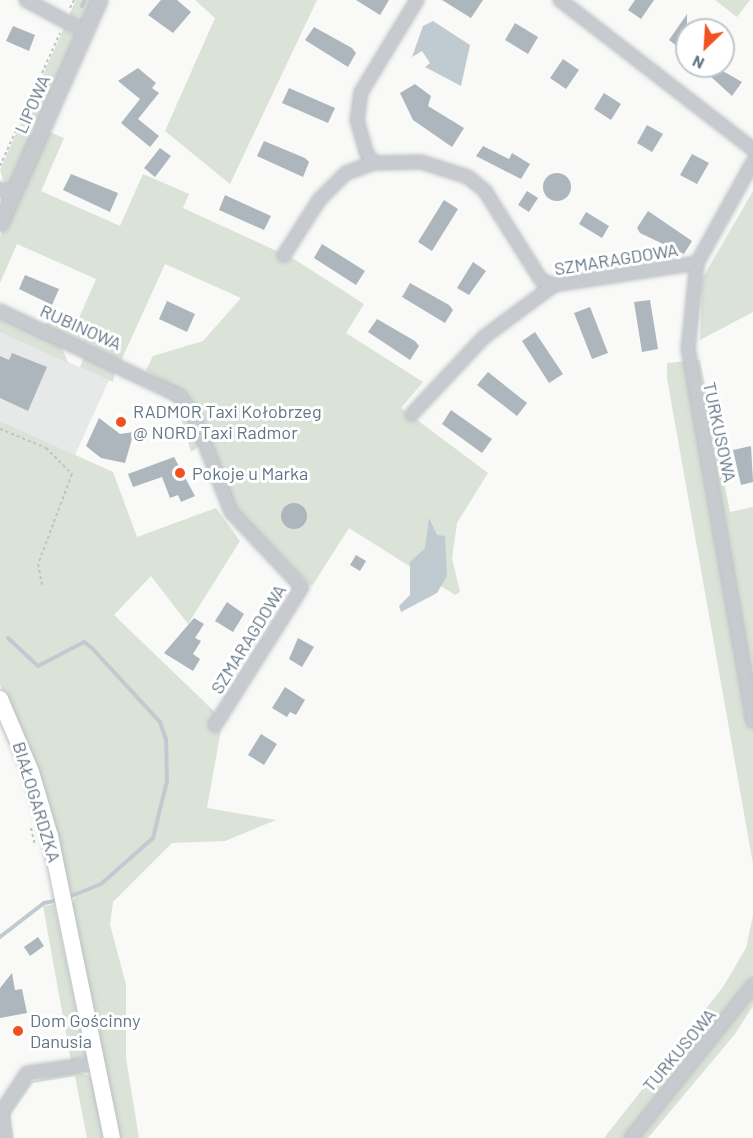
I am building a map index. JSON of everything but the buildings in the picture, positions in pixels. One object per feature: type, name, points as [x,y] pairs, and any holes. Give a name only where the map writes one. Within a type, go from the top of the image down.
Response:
[{"type":"main road","name":"BIAŁOGARDZKA","points":[[0,699],[32,772],[64,901],[112,1138]]},
{"type":"street","points":[[26,0],[85,32]]},
{"type":"street","name":"LIPOWA","points":[[0,223],[6,192],[99,0]]},
{"type":"street","points":[[374,163],[358,134],[361,92],[417,0]]},
{"type":"street","points":[[560,0],[753,149]]},
{"type":"street","points":[[284,255],[319,200],[346,173],[374,163],[421,162],[468,177],[485,191],[534,271],[554,285]]},
{"type":"street","name":"TURKUSOWA","points":[[753,162],[697,263],[689,306],[689,373],[735,590],[753,721]]},
{"type":"street","name":"SZMARAGDOWA","points":[[412,414],[483,337],[554,285],[697,263]]},
{"type":"street","name":"RUBINOWA","points":[[0,311],[147,376]]},
{"type":"street","name":"SZMARAGDOWA","points":[[147,376],[187,402],[231,512],[302,587],[215,725]]},
{"type":"street","name":"TURKUSOWA","points":[[631,1138],[753,985]]},
{"type":"street","points":[[4,1138],[2,1111],[27,1073],[97,1063]]},
{"type":"path","points":[[0,166],[62,28]]},
{"type":"path","points":[[18,126],[26,130]]},
{"type":"path","points":[[0,429],[62,458],[72,474],[38,564],[42,585]]},
{"type":"shaded area","points":[[76,0],[93,0],[83,22],[68,17]]},
{"type":"shaded area","points":[[195,0],[317,0],[230,184],[165,131],[215,18]]},
{"type":"shaded area","points":[[715,0],[750,0],[737,17]]},
{"type":"shaded area","points":[[433,21],[470,45],[461,86],[425,67],[430,63],[422,51],[412,57],[423,26]]},
{"type":"shaded area","points":[[64,28],[76,37],[38,123],[32,120],[28,129],[20,125]]},
{"type":"shaded area","points":[[18,129],[32,136],[12,183],[5,185],[0,170]]},
{"type":"shaded area","points":[[47,131],[64,138],[41,191],[120,226],[143,174],[189,194],[183,208],[294,259],[364,304],[346,333],[423,382],[401,408],[488,473],[457,523],[452,558],[460,592],[455,595],[349,528],[312,586],[238,515],[190,400],[146,370],[153,356],[203,341],[241,298],[165,264],[121,361],[43,326],[49,320],[67,328],[72,315],[79,318],[96,279],[17,244],[0,283],[0,237]]},
{"type":"shaded area","points":[[753,191],[753,312],[700,340],[702,279]]},
{"type":"shaded area","points":[[0,315],[60,342],[68,363],[0,332]]},
{"type":"shaded area","points":[[0,332],[109,380],[75,455],[0,421]]},
{"type":"shaded area","points":[[86,353],[116,365],[113,382],[80,367]]},
{"type":"shaded area","points":[[700,360],[730,512],[753,507],[753,864],[667,378],[667,363]]},
{"type":"shaded area","points":[[155,389],[185,405],[201,445],[191,452],[177,404]]},
{"type":"shaded area","points":[[0,421],[113,472],[137,537],[216,508],[240,541],[188,624],[151,576],[114,615],[217,714],[211,724],[221,730],[207,808],[276,820],[225,841],[172,843],[113,902],[110,924],[126,985],[126,1058],[139,1138],[119,1138],[71,907],[76,895],[68,892],[34,761],[0,685]]},
{"type":"shaded area","points":[[429,518],[437,535],[445,536],[447,576],[437,593],[401,612],[399,606],[410,595],[410,562],[425,548]]},
{"type":"shaded area","points":[[54,904],[86,1056],[71,1061],[43,906]]},
{"type":"shaded area","points":[[753,915],[753,1006],[735,1034],[648,1138],[604,1138],[723,987],[746,948]]},
{"type":"shaded area","points":[[76,1070],[91,1077],[103,1138],[87,1138],[75,1076],[33,1083],[10,1116],[14,1138],[10,1138],[8,1112],[24,1083]]},
{"type":"waterway","points":[[82,6],[85,0]]},
{"type":"waterway","points":[[8,638],[38,666],[84,642],[160,722],[166,739],[167,781],[153,838],[101,884],[66,898]]},
{"type":"waterway","points":[[0,937],[44,903],[59,900]]},
{"type":"place","name":"RADMOR Taxi Kołobrzeg @ NORD Taxi Radmor","points":[[121,422]]},
{"type":"place","name":"Pokoje u Marka","points":[[180,473]]},
{"type":"place","name":"Dom Gościnny Danusia","points":[[18,1031]]}]
